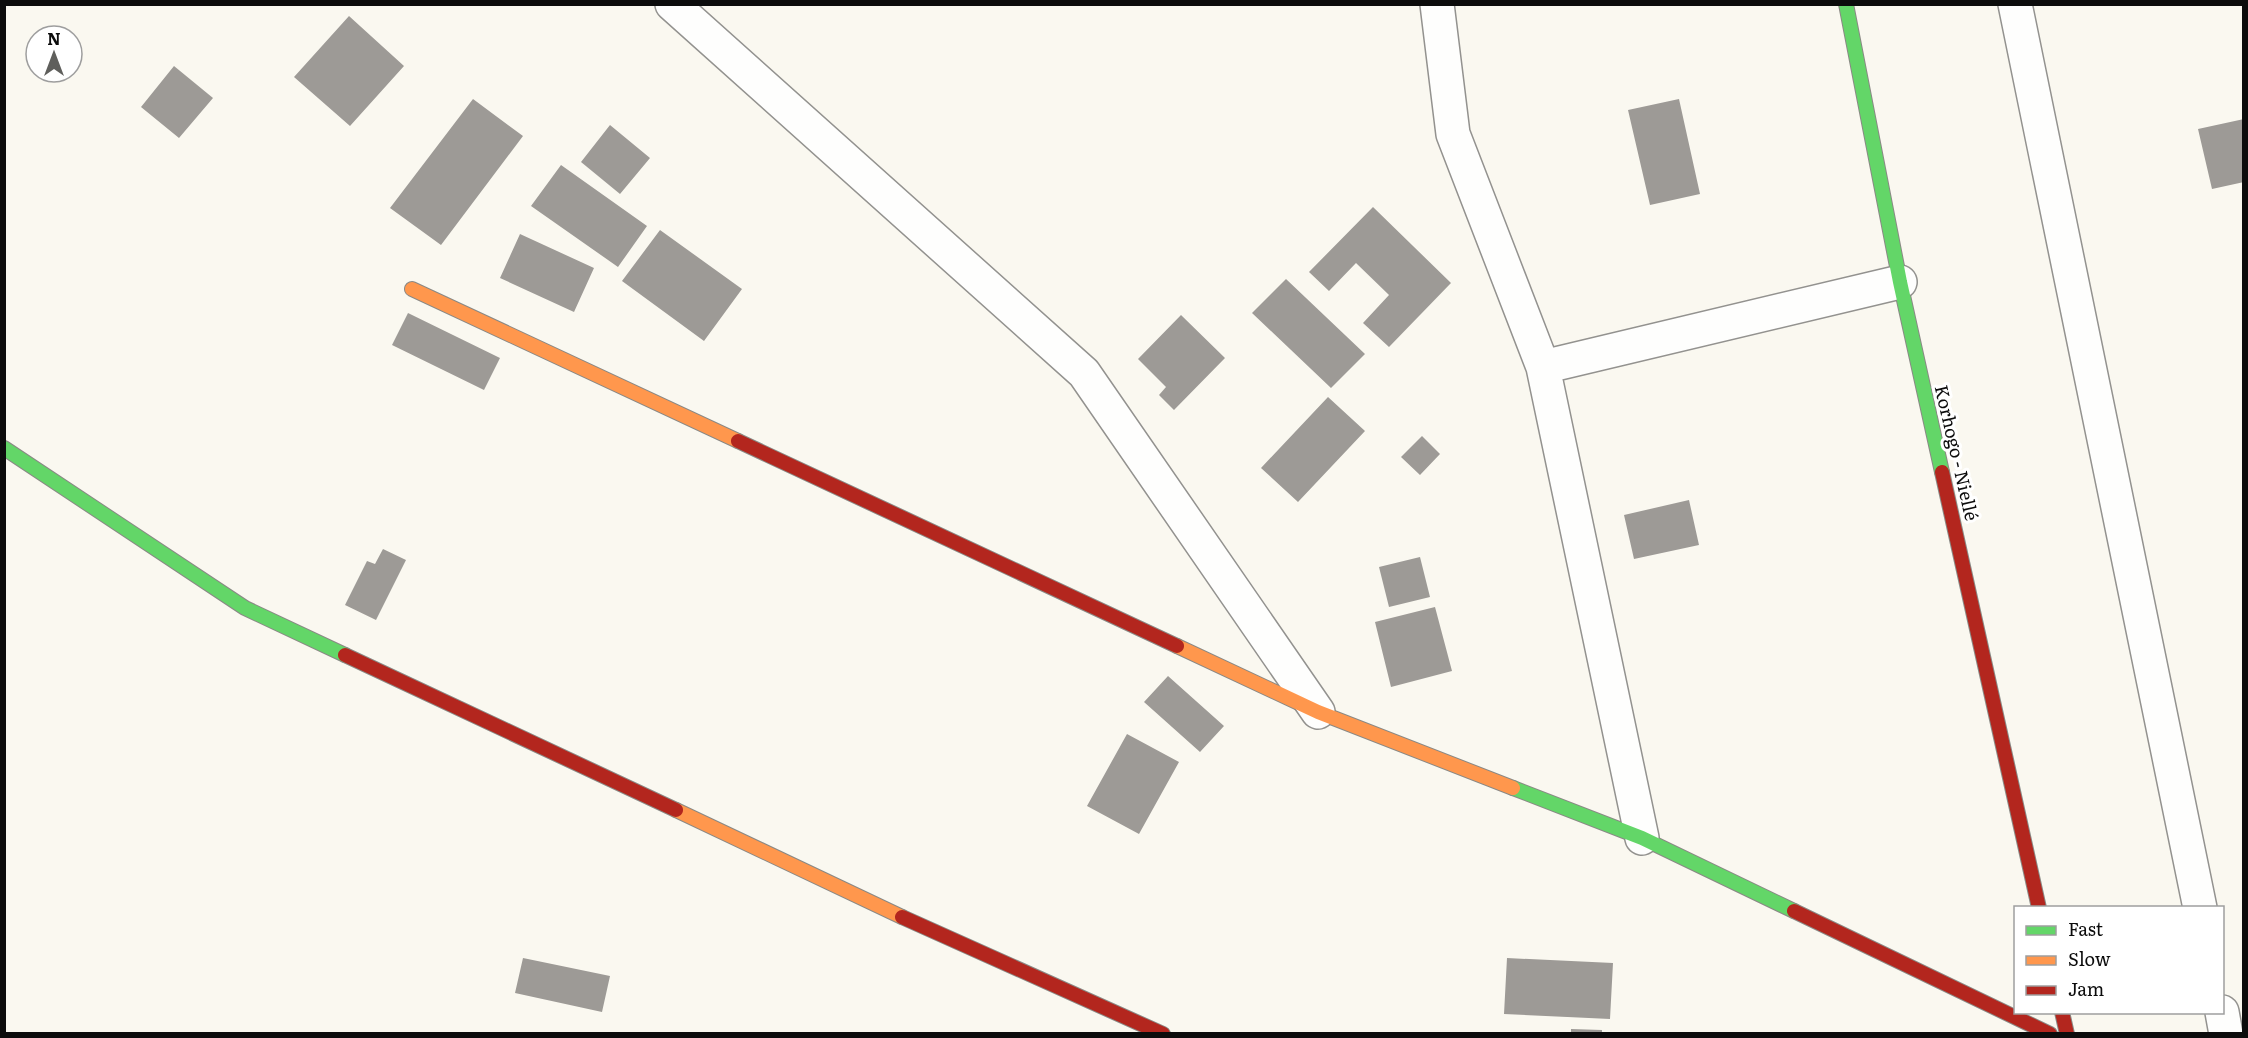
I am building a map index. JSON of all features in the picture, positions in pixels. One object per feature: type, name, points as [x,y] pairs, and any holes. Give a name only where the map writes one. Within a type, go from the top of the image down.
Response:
[{"type":"street","points":[[672,4],[1084,373],[1318,712]]},
{"type":"street","points":[[1437,4],[1453,134],[1543,367],[1642,837]]},
{"type":"street","name":"Korhogo - Niellé","points":[[1846,4],[1900,282],[2039,906]]},
{"type":"street","points":[[2015,4],[2200,906]]},
{"type":"street","points":[[1543,367],[1900,282]]},
{"type":"street","points":[[412,289],[1318,712],[1642,837],[2050,1034]]},
{"type":"street","points":[[4,448],[17,459],[245,608],[926,928],[1163,1034]]},
{"type":"street","points":[[2062,1014],[2067,1034]]},
{"type":"street","points":[[2222,1014],[2226,1034]]},
{"type":"building","points":[[349,16],[404,66],[350,126],[294,77]]},
{"type":"building","points":[[174,66],[213,98],[179,138],[141,107]]},
{"type":"building","points":[[473,99],[523,136],[441,245],[390,208]]},
{"type":"building","points":[[1679,99],[1700,194],[1650,205],[1628,110]]},
{"type":"building","points":[[2244,119],[2244,182],[2212,189],[2198,129]]},
{"type":"building","points":[[610,125],[650,158],[620,194],[581,162]]},
{"type":"building","points":[[561,165],[647,226],[618,267],[531,206]]},
{"type":"building","points":[[1373,207],[1451,283],[1389,347],[1363,323],[1389,295],[1356,263],[1329,291],[1309,272]]},
{"type":"building","points":[[660,230],[742,289],[704,341],[622,281]]},
{"type":"building","points":[[520,234],[594,268],[574,312],[500,278]]},
{"type":"building","points":[[1286,279],[1365,354],[1331,388],[1252,313]]},
{"type":"building","points":[[408,313],[500,358],[484,390],[392,345]]},
{"type":"building","points":[[1181,315],[1225,358],[1174,410],[1159,395],[1166,387],[1138,359]]},
{"type":"building","points":[[1328,397],[1365,431],[1298,502],[1261,468]]},
{"type":"building","points":[[1422,436],[1440,454],[1420,475],[1401,457]]},
{"type":"building","points":[[1689,500],[1699,545],[1634,559],[1624,515]]},
{"type":"building","points":[[383,549],[406,560],[376,620],[345,605],[367,561],[375,564]]},
{"type":"building","points":[[1420,557],[1430,597],[1389,607],[1379,567]]},
{"type":"building","points":[[1435,607],[1452,671],[1391,687],[1375,622]]},
{"type":"building","points":[[1168,676],[1224,726],[1200,752],[1144,702]]},
{"type":"building","points":[[1127,734],[1179,762],[1139,834],[1087,806]]},
{"type":"building","points":[[523,958],[610,976],[602,1012],[515,993]]},
{"type":"building","points":[[1507,958],[1613,963],[1610,1019],[1504,1014]]},
{"type":"building","points":[[1571,1029],[1602,1030],[1602,1034],[1571,1034]]},
{"type":"traffic: fast","points":[[1846,4],[1900,282],[1942,472]]},
{"type":"traffic: fast","points":[[4,448],[245,608],[345,655]]},
{"type":"traffic: fast","points":[[1513,788],[1642,838],[1794,911]]},
{"type":"traffic: slow","points":[[412,289],[738,441]]},
{"type":"traffic: slow","points":[[1177,646],[1318,712],[1513,788]]},
{"type":"traffic: slow","points":[[676,810],[902,917]]},
{"type":"traffic: jam","points":[[738,441],[1177,646]]},
{"type":"traffic: jam","points":[[1942,472],[2039,906]]},
{"type":"traffic: jam","points":[[345,655],[676,810]]},
{"type":"traffic: jam","points":[[1794,911],[2050,1034]]},
{"type":"traffic: jam","points":[[902,917],[1163,1034]]},
{"type":"traffic: jam","points":[[2062,1014],[2067,1034]]}]
